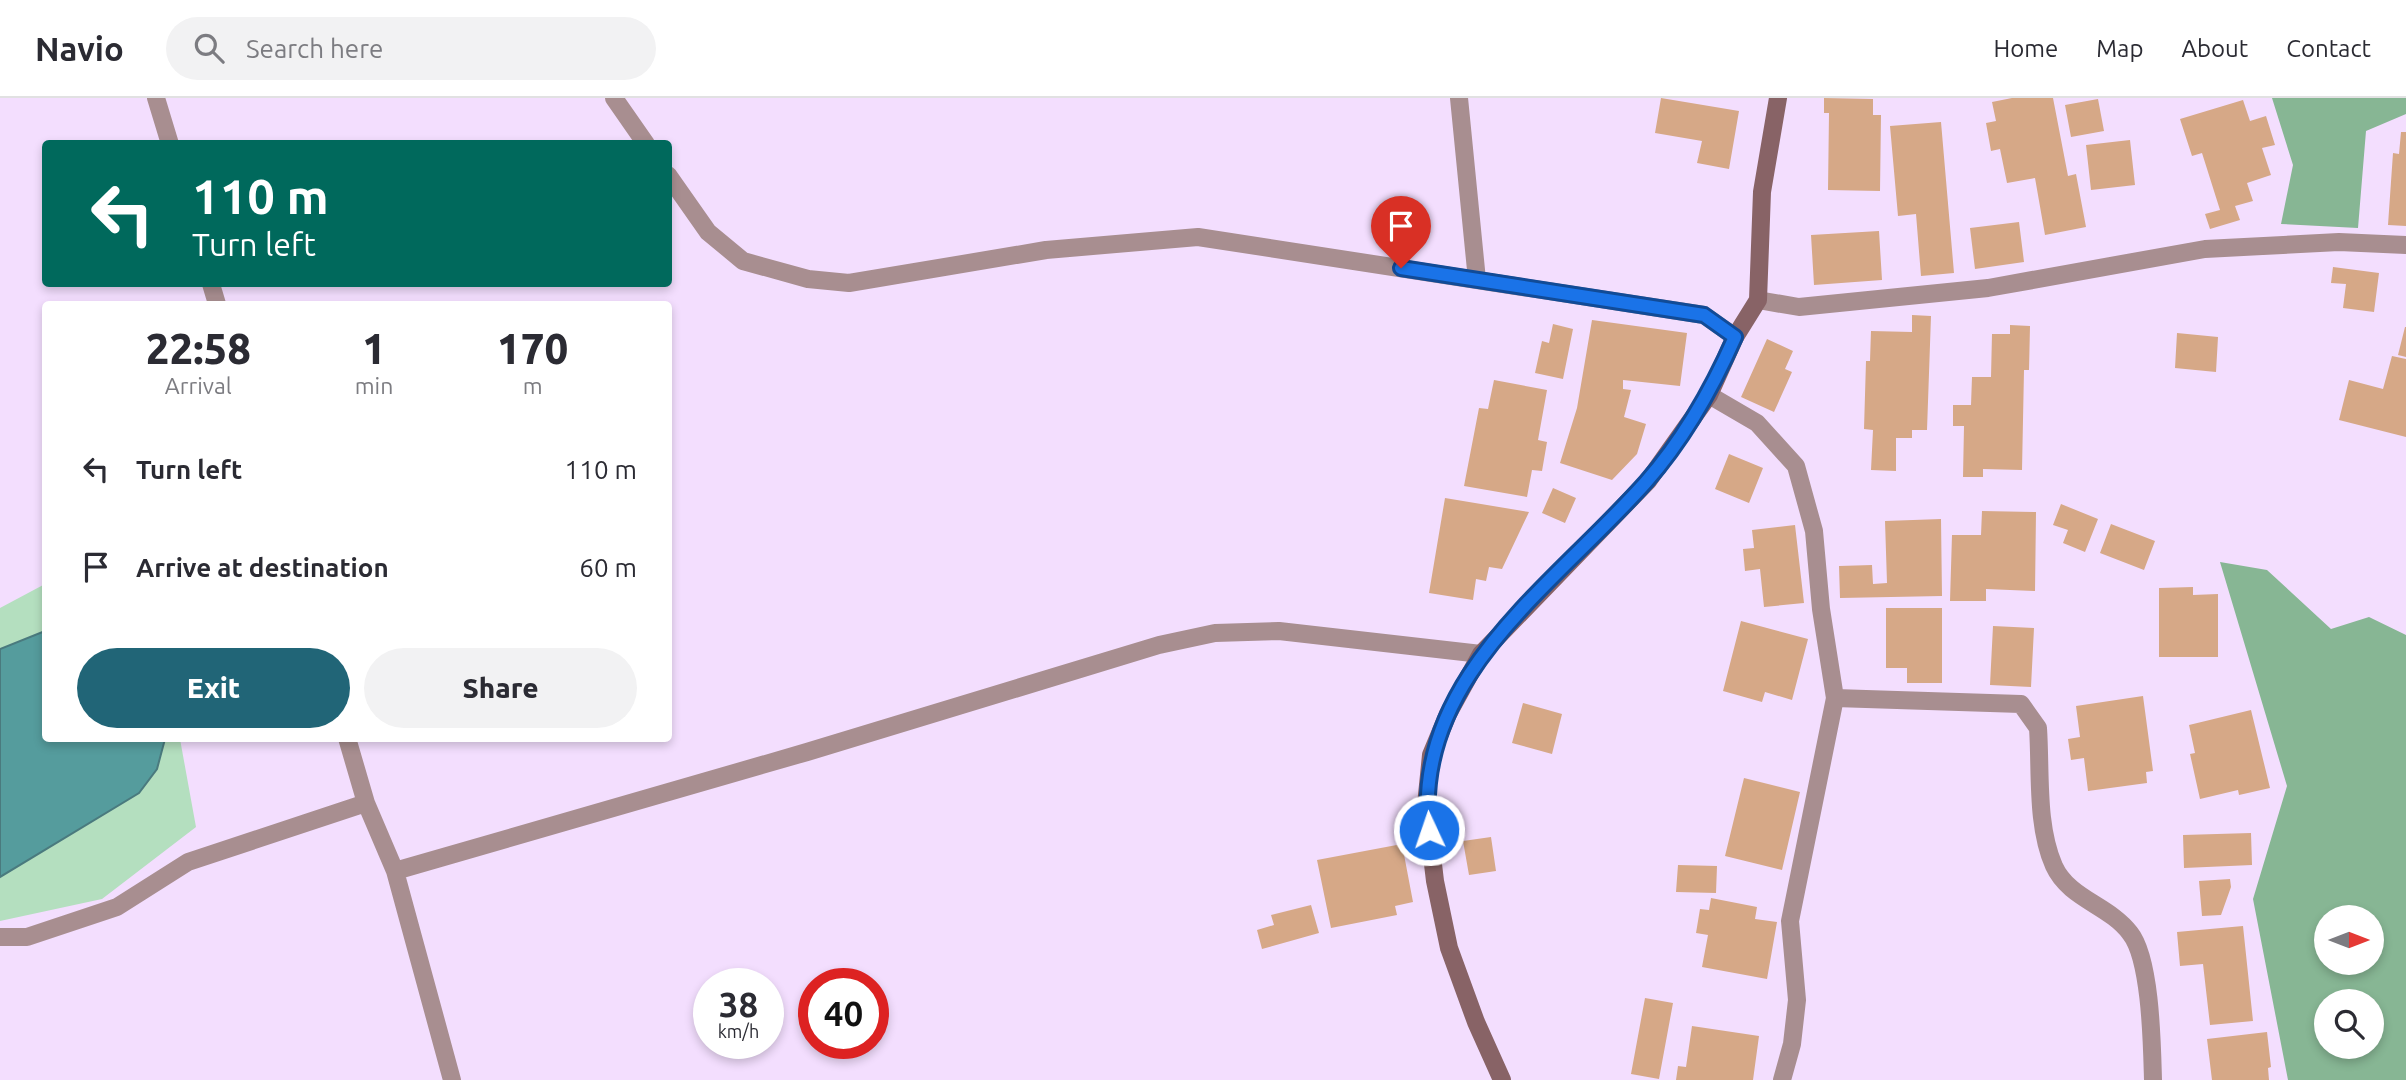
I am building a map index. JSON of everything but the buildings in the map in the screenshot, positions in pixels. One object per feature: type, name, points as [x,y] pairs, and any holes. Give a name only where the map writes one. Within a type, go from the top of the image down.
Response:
[{"type":"street","points":[[156,98],[169,140]]},
{"type":"street","points":[[614,98],[643,140]]},
{"type":"street","points":[[1459,98],[1477,280]]},
{"type":"street","points":[[1502,1080],[1476,1022],[1449,947],[1434,881],[1426,805],[1431,755],[1448,714],[1481,654],[1648,481],[1709,395],[1735,337],[1758,300],[1762,192],[1778,98]]},
{"type":"street","points":[[672,182],[708,232],[743,261],[808,279],[849,283],[1046,250],[1198,237],[1704,315],[1735,337]]},
{"type":"street","points":[[1758,300],[1799,307],[1988,288],[2205,249],[2339,242],[2406,246]]},
{"type":"street","points":[[1709,395],[1757,423],[1796,466],[1814,531],[1821,609],[1835,698],[1790,921],[1797,1000],[1792,1044],[1782,1080]]},
{"type":"street","points":[[395,871],[1158,645],[1214,633],[1279,631],[1481,654]]},
{"type":"street","points":[[1835,698],[2021,705],[2032,716],[2038,728],[2044,828],[2054,866],[2066,885],[2131,933],[2149,999],[2153,1080]]},
{"type":"street","points":[[348,742],[366,803],[395,871],[452,1080]]},
{"type":"street","points":[[0,937],[27,937],[117,907],[188,862],[366,803]]},
{"type":"shaded area","points":[[2272,98],[2406,98],[2406,114],[2366,131],[2358,228],[2281,224],[2293,165]]},
{"type":"shaded area","points":[[2220,562],[2267,570],[2331,629],[2369,617],[2406,635],[2406,1080],[2288,1080],[2253,899],[2287,786]]},
{"type":"shaded area","points":[[42,586],[42,632],[0,649],[0,608]]},
{"type":"shaded area","points":[[42,632],[42,742],[164,742],[157,769],[139,793],[0,877],[0,649]]},
{"type":"shaded area","points":[[161,742],[181,742],[196,827],[102,899],[0,921],[0,877],[69,835]]},
{"type":"route","points":[[1401,268],[1704,315],[1735,337],[1709,395],[1648,481],[1481,654],[1448,714],[1431,755],[1426,805],[1429,830]]}]
